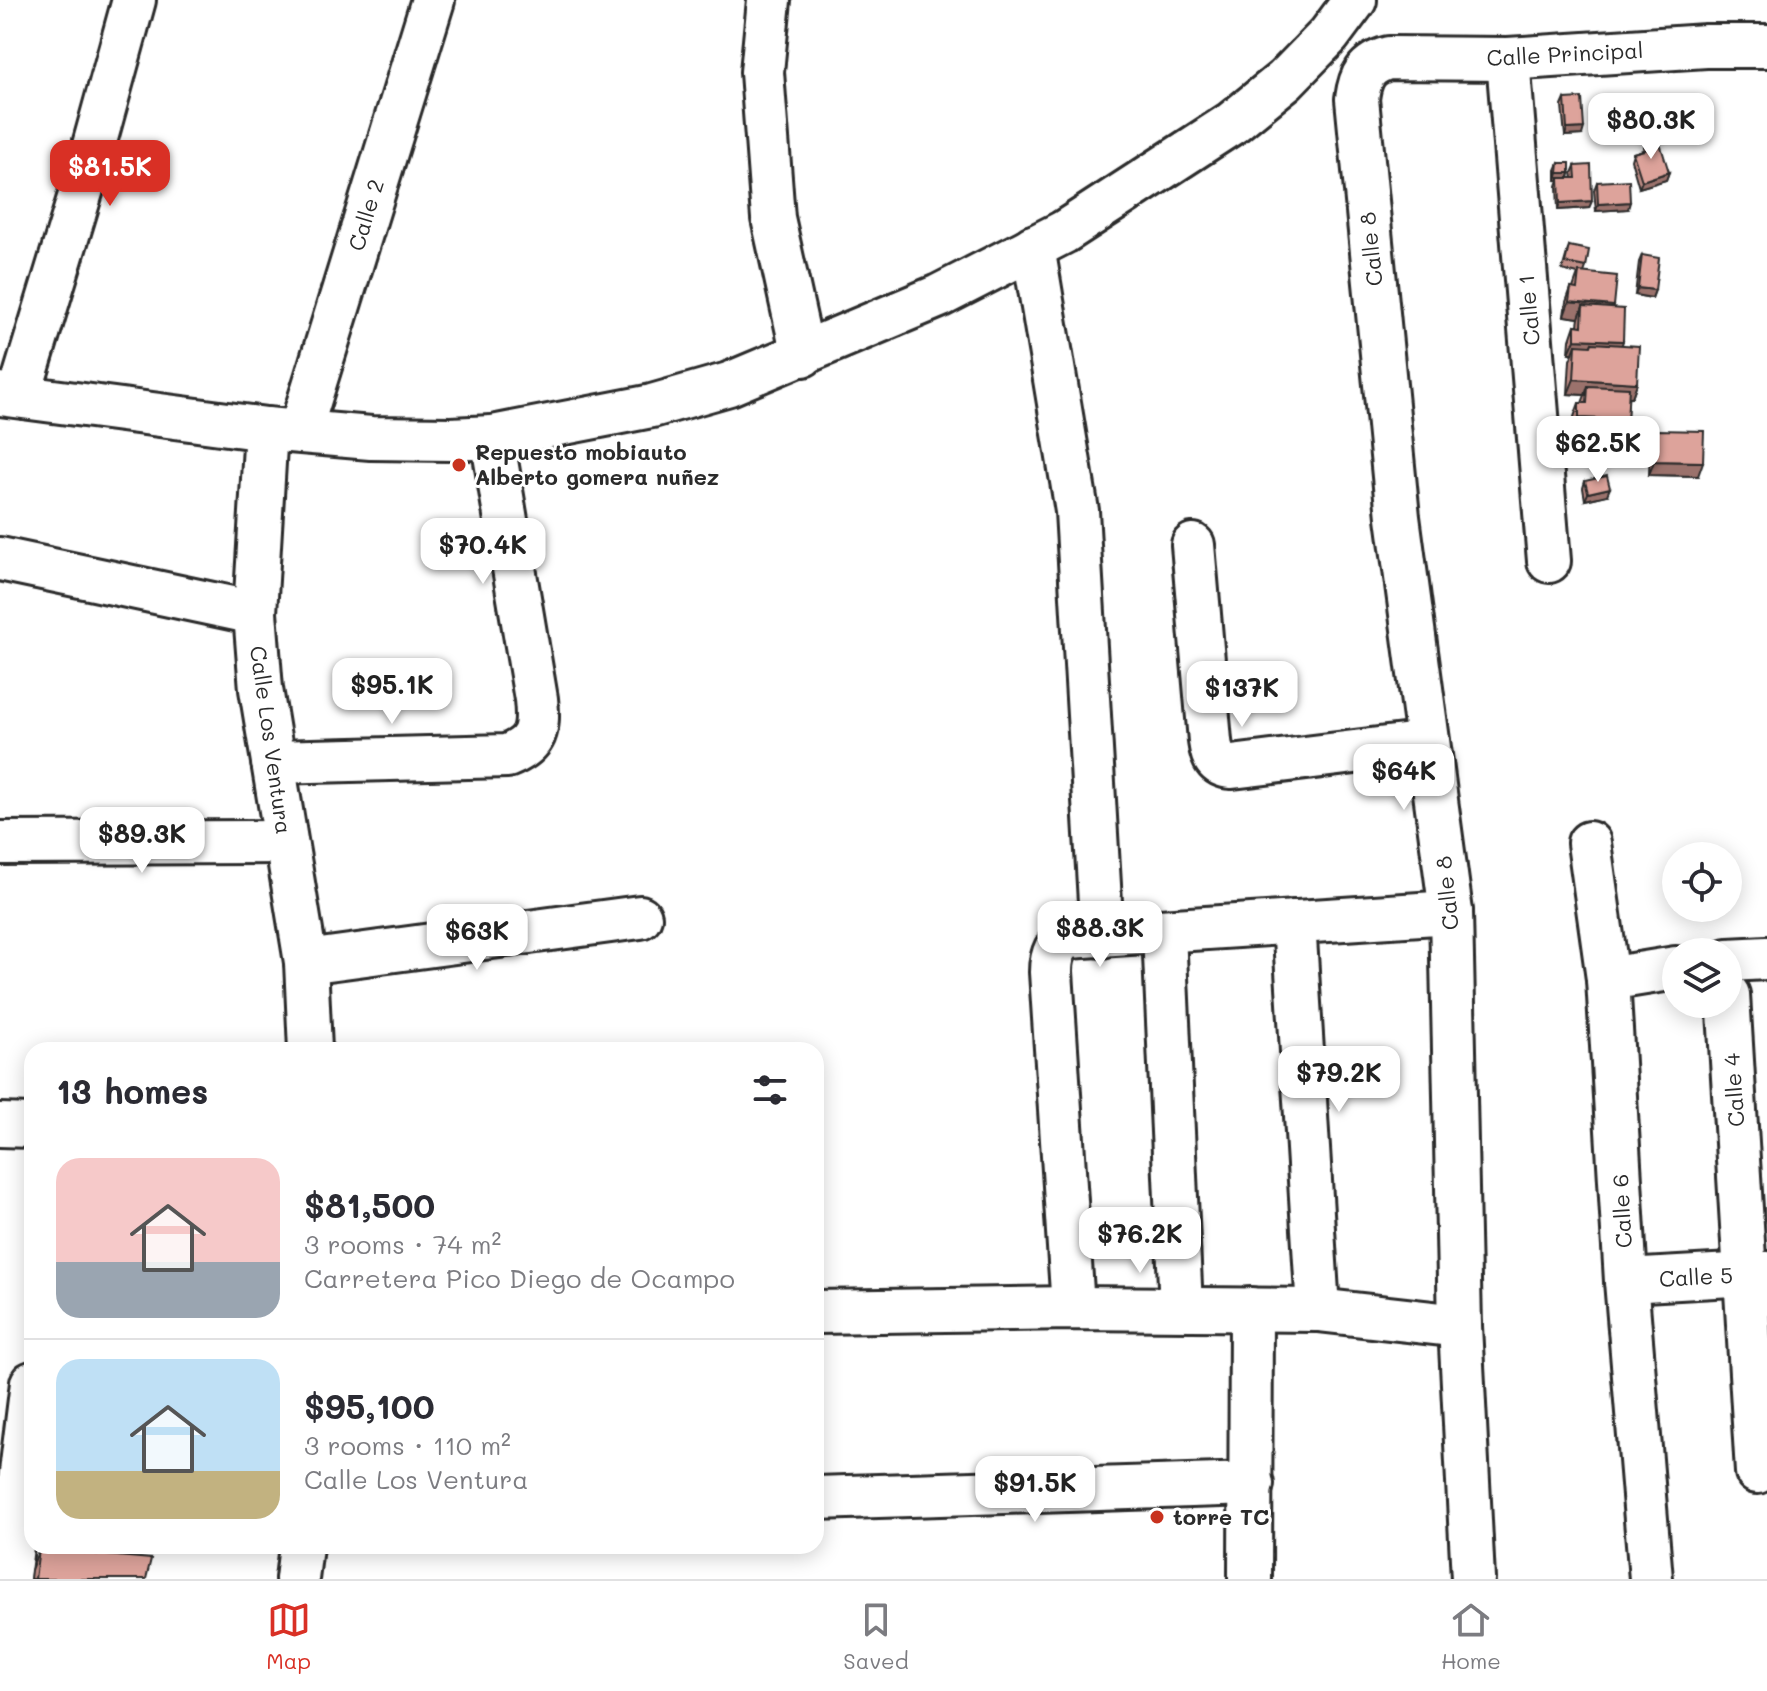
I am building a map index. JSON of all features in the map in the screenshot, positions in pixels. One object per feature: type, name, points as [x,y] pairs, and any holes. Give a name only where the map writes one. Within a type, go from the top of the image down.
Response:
[{"type":"street","points":[[134,0],[84,182],[10,395],[283,430],[371,438],[492,437],[652,406],[729,384],[939,296],[1064,232],[1232,123],[1285,80],[1329,35],[1355,0]]},
{"type":"street","name":"Calle 2","points":[[283,430],[433,0]]},
{"type":"street","points":[[769,0],[762,72],[773,218],[803,355]]},
{"type":"street","points":[[1329,35],[1367,69]]},
{"type":"street","name":"Calle Principal","points":[[1367,69],[1375,62],[1389,58],[1508,59],[1706,46],[1767,46]]},
{"type":"street","name":"Calle 1","points":[[1508,59],[1549,561]]},
{"type":"street","name":"Calle 8","points":[[1367,69],[1360,79],[1357,99],[1398,517],[1451,912],[1460,1326],[1473,1579]]},
{"type":"street","points":[[1033,247],[1077,511],[1102,936]]},
{"type":"street","name":"Calle Los Ventura","points":[[283,430],[255,613],[261,689],[306,962],[310,1042]]},
{"type":"street","points":[[273,762],[507,756],[523,750],[535,735],[538,718],[536,699],[492,437]]},
{"type":"street","points":[[1193,545],[1210,741],[1212,756],[1218,764],[1232,767],[1428,743]]},
{"type":"street","points":[[0,559],[255,613]]},
{"type":"street","points":[[0,843],[284,842]]},
{"type":"street","name":"Calle 6","points":[[1589,843],[1608,979],[1626,1281],[1651,1579]]},
{"type":"street","points":[[1073,1308],[1051,961],[1057,943],[1068,937],[1451,912]]},
{"type":"street","points":[[306,962],[640,917]]},
{"type":"street","points":[[1294,922],[1318,1310]]},
{"type":"street","points":[[1164,933],[1181,1308]]},
{"type":"street","points":[[1742,959],[1767,958]]},
{"type":"street","points":[[1608,979],[1662,970]]},
{"type":"street","name":"Calle 4","points":[[1730,1018],[1756,1274],[1757,1472]]},
{"type":"street","points":[[0,1125],[24,1126]]},
{"type":"street","name":"Calle 5","points":[[1626,1281],[1756,1274]]},
{"type":"street","points":[[824,1312],[1073,1308],[1318,1310],[1460,1326]]},
{"type":"street","points":[[1250,1579],[1251,1309]]},
{"type":"street","points":[[8,1579],[24,1448]]},
{"type":"street","points":[[824,1498],[1252,1484]]},
{"type":"street","points":[[297,1579],[300,1554]]},
{"type":"building","points":[[1582,98],[1584,128],[1567,129],[1565,99]]},
{"type":"building","points":[[1658,137],[1669,172],[1642,181],[1633,153],[1648,149],[1645,142]]},
{"type":"building","points":[[1559,163],[1570,163],[1570,173],[1558,173]]},
{"type":"building","points":[[1591,165],[1592,201],[1560,203],[1559,178],[1576,178],[1575,166]]},
{"type":"building","points":[[1629,180],[1630,202],[1598,204],[1597,182]]},
{"type":"building","points":[[1569,246],[1589,250],[1586,267],[1565,263]]},
{"type":"building","points":[[1642,255],[1659,258],[1655,290],[1638,288]]},
{"type":"building","points":[[1579,272],[1617,276],[1614,306],[1569,302],[1571,288],[1577,289]]},
{"type":"building","points":[[1583,306],[1624,309],[1623,341],[1575,339],[1575,325],[1582,326]]},
{"type":"building","points":[[1592,343],[1639,346],[1637,383],[1574,379],[1576,345],[1591,346]]},
{"type":"building","points":[[1588,386],[1629,388],[1627,420],[1579,418],[1579,403],[1587,403]]},
{"type":"building","points":[[1656,430],[1704,431],[1703,462],[1654,461]]},
{"type":"building","points":[[1607,476],[1610,488],[1588,493],[1585,481]]},
{"type":"building","points":[[38,1554],[95,1554],[151,1559],[146,1579],[35,1579]]},
{"type":"place","name":"Repuesto mobiauto Alberto gomera nuñez","points":[[459,465]]},
{"type":"place","name":"torre TC","points":[[1157,1517]]}]
